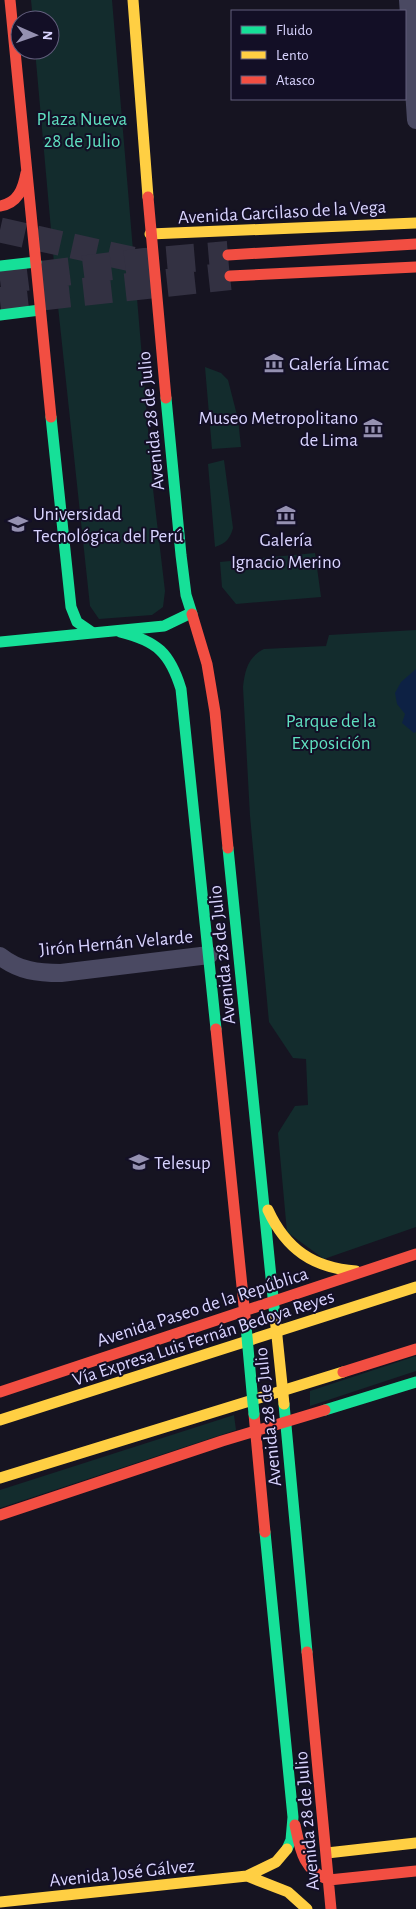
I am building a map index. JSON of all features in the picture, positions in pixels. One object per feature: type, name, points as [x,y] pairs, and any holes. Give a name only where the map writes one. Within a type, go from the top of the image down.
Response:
[{"type":"main road","points":[[10,0],[72,612],[76,623],[93,633]]},
{"type":"main road","name":"Avenida 28 de Julio","points":[[132,0],[150,234],[181,555],[191,613],[207,664],[215,712],[274,1300],[331,1909]]},
{"type":"main road","points":[[0,206],[14,201],[22,192],[27,168]]},
{"type":"main road","name":"Avenida Garcilaso de la Vega","points":[[150,234],[416,223]]},
{"type":"main road","points":[[228,254],[416,244]]},
{"type":"main road","points":[[0,266],[36,262]]},
{"type":"main road","points":[[230,276],[416,267]]},
{"type":"main road","points":[[0,315],[40,310]]},
{"type":"main road","points":[[0,642],[120,632],[172,624],[191,613]]},
{"type":"main road","name":"Avenida 28 de Julio","points":[[120,632],[145,638],[161,648],[174,667],[179,682],[209,955],[293,1817],[293,1838],[285,1854],[272,1866],[247,1876]]},
{"type":"main road","points":[[262,1194],[276,1229],[287,1244],[301,1256],[330,1268],[364,1270]]},
{"type":"main road","name":"Avenida Paseo de la República","points":[[0,1392],[416,1254]]},
{"type":"main road","name":"Vía Expresa Luis Fernán Bedoya Reyes","points":[[0,1420],[416,1287]]},
{"type":"main road","points":[[0,1478],[416,1348]]},
{"type":"main road","points":[[0,1515],[416,1382]]},
{"type":"main road","points":[[293,1817],[304,1862],[311,1872],[329,1880],[416,1871]]},
{"type":"main road","points":[[327,1853],[416,1843]]},
{"type":"main road","points":[[247,1876],[285,1889],[301,1901],[307,1909]]},
{"type":"main road","name":"Avenida José Gálvez","points":[[0,1902],[247,1876]]},
{"type":"street","points":[[408,0],[416,120]]},
{"type":"street","name":"Jirón Hernán Velarde","points":[[0,956],[24,970],[46,973],[209,955]]},
{"type":"green space","name":"Plaza Nueva 28 de Julio","points":[[31,0],[112,0],[153,489],[165,591],[163,607],[152,615],[99,619],[90,606],[57,297],[36,60],[60,60],[60,10],[32,10]]},
{"type":"green space","points":[[205,367],[221,373],[228,380],[238,419],[241,447],[212,449]]},
{"type":"green space","points":[[224,460],[233,528],[227,540],[215,547],[208,464]]},
{"type":"green space","points":[[315,553],[321,597],[236,604],[222,587],[220,562]]},
{"type":"green space","name":"Parque de la Exposición","points":[[416,630],[416,1227],[324,1259],[287,1232],[278,1133],[295,1106],[308,1105],[306,1059],[293,1058],[269,1022],[250,816],[243,687],[248,665],[254,656],[264,649],[326,646],[329,635]]},
{"type":"green space","points":[[416,1356],[416,1371],[310,1406],[310,1391]]},
{"type":"green space","points":[[234,1415],[236,1430],[0,1508],[0,1490]]},
{"type":"water","points":[[416,669],[416,732],[414,733],[402,723],[405,714],[397,704],[395,693],[401,682]]},
{"type":"tunnel","points":[[0,230],[145,262]]},
{"type":"tunnel","points":[[0,280],[145,262],[228,255]]},
{"type":"tunnel","points":[[0,301],[230,276]]},
{"type":"traffic: fast","points":[[0,266],[36,262]]},
{"type":"traffic: fast","points":[[0,315],[40,310]]},
{"type":"traffic: fast","points":[[166,398],[181,555],[186,595],[192,614]]},
{"type":"traffic: fast","points":[[51,417],[71,607],[77,622],[93,633]]},
{"type":"traffic: fast","points":[[0,642],[164,626],[191,613]]},
{"type":"traffic: fast","points":[[120,632],[153,644],[160,650],[172,666],[181,689],[216,1029]]},
{"type":"traffic: fast","points":[[228,848],[275,1317]]},
{"type":"traffic: fast","points":[[246,1326],[254,1414]]},
{"type":"traffic: fast","points":[[325,1410],[416,1382]]},
{"type":"traffic: fast","points":[[284,1404],[307,1652]]},
{"type":"traffic: fast","points":[[265,1532],[293,1817],[291,1840],[287,1849]]},
{"type":"traffic: slow","points":[[133,0],[148,197]]},
{"type":"traffic: slow","points":[[150,234],[416,223]]},
{"type":"traffic: slow","points":[[268,1210],[283,1236],[303,1254],[327,1266],[356,1271]]},
{"type":"traffic: slow","points":[[0,1420],[416,1287]]},
{"type":"traffic: slow","points":[[275,1317],[284,1404]]},
{"type":"traffic: slow","points":[[0,1478],[343,1372]]},
{"type":"traffic: slow","points":[[327,1853],[416,1843]]},
{"type":"traffic: slow","points":[[0,1902],[247,1876],[276,1862],[287,1849]]},
{"type":"traffic: slow","points":[[247,1876],[288,1892],[307,1909]]},
{"type":"traffic: jam","points":[[10,0],[51,417]]},
{"type":"traffic: jam","points":[[0,206],[11,202],[19,194],[26,173]]},
{"type":"traffic: jam","points":[[148,197],[166,398]]},
{"type":"traffic: jam","points":[[228,255],[416,244]]},
{"type":"traffic: jam","points":[[230,276],[416,267]]},
{"type":"traffic: jam","points":[[192,614],[207,664],[215,712],[228,848]]},
{"type":"traffic: jam","points":[[216,1029],[246,1326]]},
{"type":"traffic: jam","points":[[0,1392],[416,1254]]},
{"type":"traffic: jam","points":[[343,1372],[416,1349]]},
{"type":"traffic: jam","points":[[0,1515],[222,1441],[325,1410]]},
{"type":"traffic: jam","points":[[254,1414],[265,1532]]},
{"type":"traffic: jam","points":[[307,1652],[331,1909]]},
{"type":"traffic: jam","points":[[295,1825],[301,1851],[308,1865],[313,1871],[329,1880],[416,1871]]},
{"type":"place","name":"Galería Límac","points":[[274,363]]},
{"type":"place","name":"Museo Metropolitano de Lima","points":[[373,428]]},
{"type":"place","name":"Galería Ignacio Merino","points":[[286,515]]},
{"type":"place","name":"Universidad Tecnológica del Perú","points":[[18,524]]},
{"type":"place","name":"Telesup","points":[[139,1162]]}]
